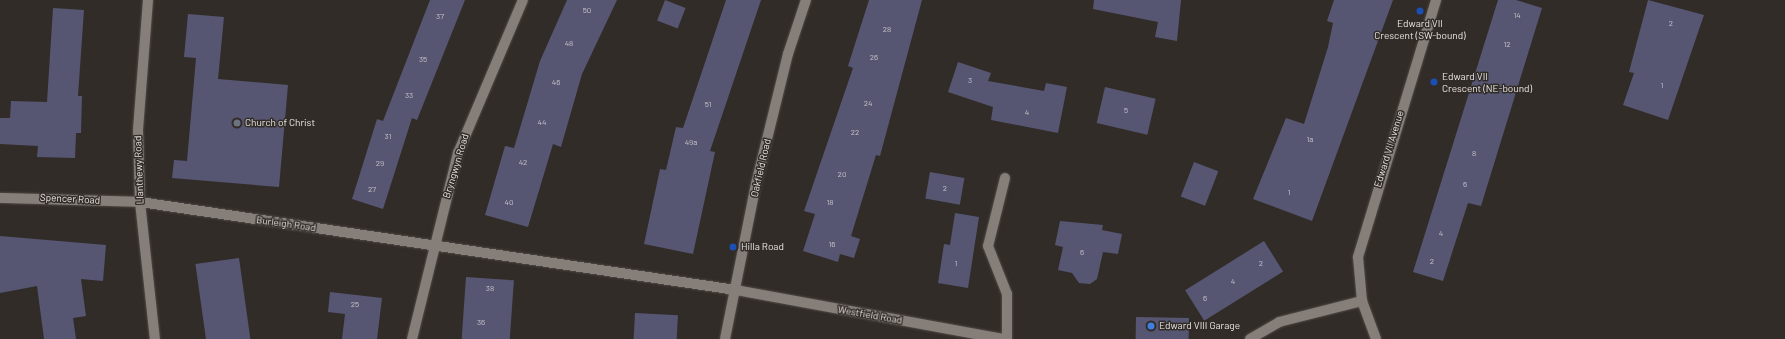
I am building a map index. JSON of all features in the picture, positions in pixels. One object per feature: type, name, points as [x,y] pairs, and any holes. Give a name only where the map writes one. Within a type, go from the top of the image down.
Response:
[{"type":"street","name":"Llanthewy Road","points":[[148,0],[138,131],[140,202],[155,339]]},
{"type":"street","name":"Bryngwyn Road","points":[[412,339],[433,244],[458,153],[522,0]]},
{"type":"street","name":"Oakfield Road","points":[[725,339],[756,184],[788,54],[806,0]]},
{"type":"street","name":"Edward VII Avenue","points":[[1376,339],[1362,301],[1358,257],[1436,0]]},
{"type":"street","points":[[1006,178],[988,246],[1007,294],[1007,339]]},
{"type":"street","name":"Spencer Road","points":[[0,198],[140,202]]},
{"type":"street","name":"Burleigh Road","points":[[140,202],[433,244]]},
{"type":"street","points":[[433,244],[736,290]]},
{"type":"street","name":"Westfield Road","points":[[736,290],[1004,339]]},
{"type":"street","points":[[1250,339],[1280,322],[1362,301]]},
{"type":"building","points":[[430,0],[465,0],[417,120],[412,118],[383,209],[352,199],[377,119],[383,121]]},
{"type":"building","points":[[567,0],[617,0],[582,74],[561,147],[553,144],[528,227],[485,215],[505,146],[514,148],[540,61]]},
{"type":"building","points":[[665,0],[686,8],[678,28],[657,21]]},
{"type":"building","points":[[726,0],[761,0],[710,151],[715,152],[693,254],[644,244],[660,169],[666,170],[676,127],[683,128]]},
{"type":"building","points":[[869,0],[922,0],[880,156],[876,155],[851,236],[860,239],[854,258],[840,254],[838,262],[803,251],[815,214],[804,211],[853,68],[848,66]]},
{"type":"building","points":[[1094,0],[1181,0],[1177,41],[1155,37],[1158,22],[1093,9]]},
{"type":"building","points":[[1334,0],[1393,0],[1312,221],[1253,199],[1286,118],[1304,124],[1328,47],[1333,23],[1327,21]]},
{"type":"building","points":[[1498,0],[1516,0],[1542,8],[1481,206],[1468,203],[1443,281],[1413,272]]},
{"type":"building","points":[[1648,0],[1704,15],[1668,120],[1623,105],[1634,73],[1629,72]]},
{"type":"building","points":[[53,8],[84,10],[78,96],[82,96],[81,133],[76,133],[75,158],[37,157],[38,146],[0,144],[0,118],[10,118],[11,101],[47,102]]},
{"type":"building","name":"Church of Christ","points":[[188,14],[224,17],[218,79],[288,85],[279,187],[172,178],[174,160],[187,161],[196,58],[184,57]]},
{"type":"building","points":[[958,62],[991,73],[988,81],[1044,91],[1046,83],[1067,87],[1058,133],[991,120],[993,107],[948,92]]},
{"type":"building","points":[[1105,87],[1156,99],[1147,135],[1097,123]]},
{"type":"building","points":[[1194,162],[1218,171],[1205,206],[1181,197]]},
{"type":"building","points":[[930,172],[964,178],[960,205],[925,199]]},
{"type":"building","points":[[955,213],[979,217],[968,288],[938,283],[944,244],[950,245]]},
{"type":"building","points":[[1060,221],[1103,225],[1102,230],[1122,234],[1118,254],[1103,252],[1097,279],[1090,284],[1079,283],[1072,273],[1058,270],[1063,247],[1055,245]]},
{"type":"building","points":[[0,236],[106,245],[103,281],[81,279],[86,316],[73,318],[76,339],[44,339],[37,286],[0,293]]},
{"type":"building","points":[[1264,241],[1283,272],[1204,321],[1185,290]]},
{"type":"building","points":[[239,258],[250,339],[206,339],[195,264]]},
{"type":"building","points":[[466,277],[514,280],[510,339],[462,339]]},
{"type":"building","points":[[330,292],[382,298],[377,339],[342,339],[345,314],[328,312]]},
{"type":"building","points":[[635,313],[678,315],[677,339],[634,339]]},
{"type":"building","name":"Edward VIII Garage","points":[[1136,317],[1189,318],[1189,339],[1136,339]]},
{"type":"place","name":"Edward VII Crescent (SW-bound)","points":[[1420,11]]},
{"type":"place","name":"Edward VII Crescent (NE-bound)","points":[[1434,82]]},
{"type":"place","name":"Church of Christ","points":[[237,123]]},
{"type":"place","name":"Hilla Road","points":[[733,247]]},
{"type":"place","name":"Edward VIII Garage","points":[[1151,326]]}]
